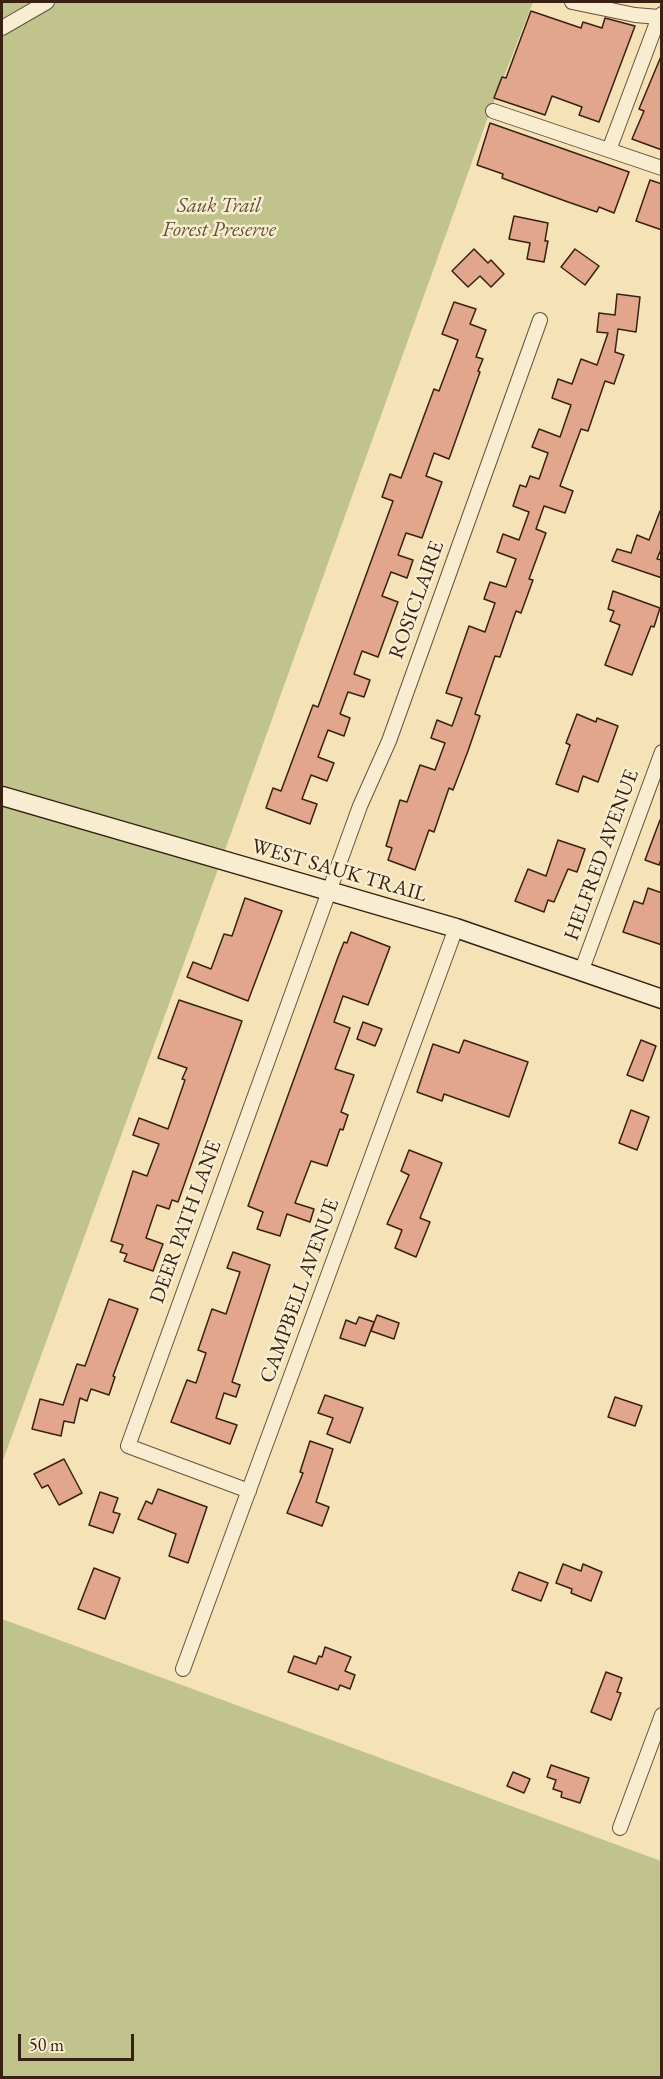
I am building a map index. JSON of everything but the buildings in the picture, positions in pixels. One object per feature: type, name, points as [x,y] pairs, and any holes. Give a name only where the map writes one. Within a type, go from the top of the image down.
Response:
[{"type":"main road","name":"WEST SAUK TRAIL","points":[[2,796],[456,928],[662,999]]},
{"type":"street","points":[[2,28],[47,2]]},
{"type":"street","points":[[572,2],[635,15],[660,16],[609,150]]},
{"type":"street","points":[[493,111],[662,168]]},
{"type":"street","name":"ROSICLAIRE","points":[[328,892],[360,806],[389,741],[540,320]]},
{"type":"street","name":"HELFRED AVENUE","points":[[581,972],[662,752]]},
{"type":"street","name":"DEER PATH LANE","points":[[249,1491],[128,1446],[328,892]]},
{"type":"street","name":"CAMPBELL AVENUE","points":[[183,1669],[456,928]]},
{"type":"street","points":[[620,1828],[662,1714]]},
{"type":"green space","name":"Sauk Trail Forest Preserve","points":[[2,2],[533,2],[487,120],[2,1463]]},
{"type":"green space","points":[[2,1619],[661,1861],[661,2077],[2,2077]]}]
